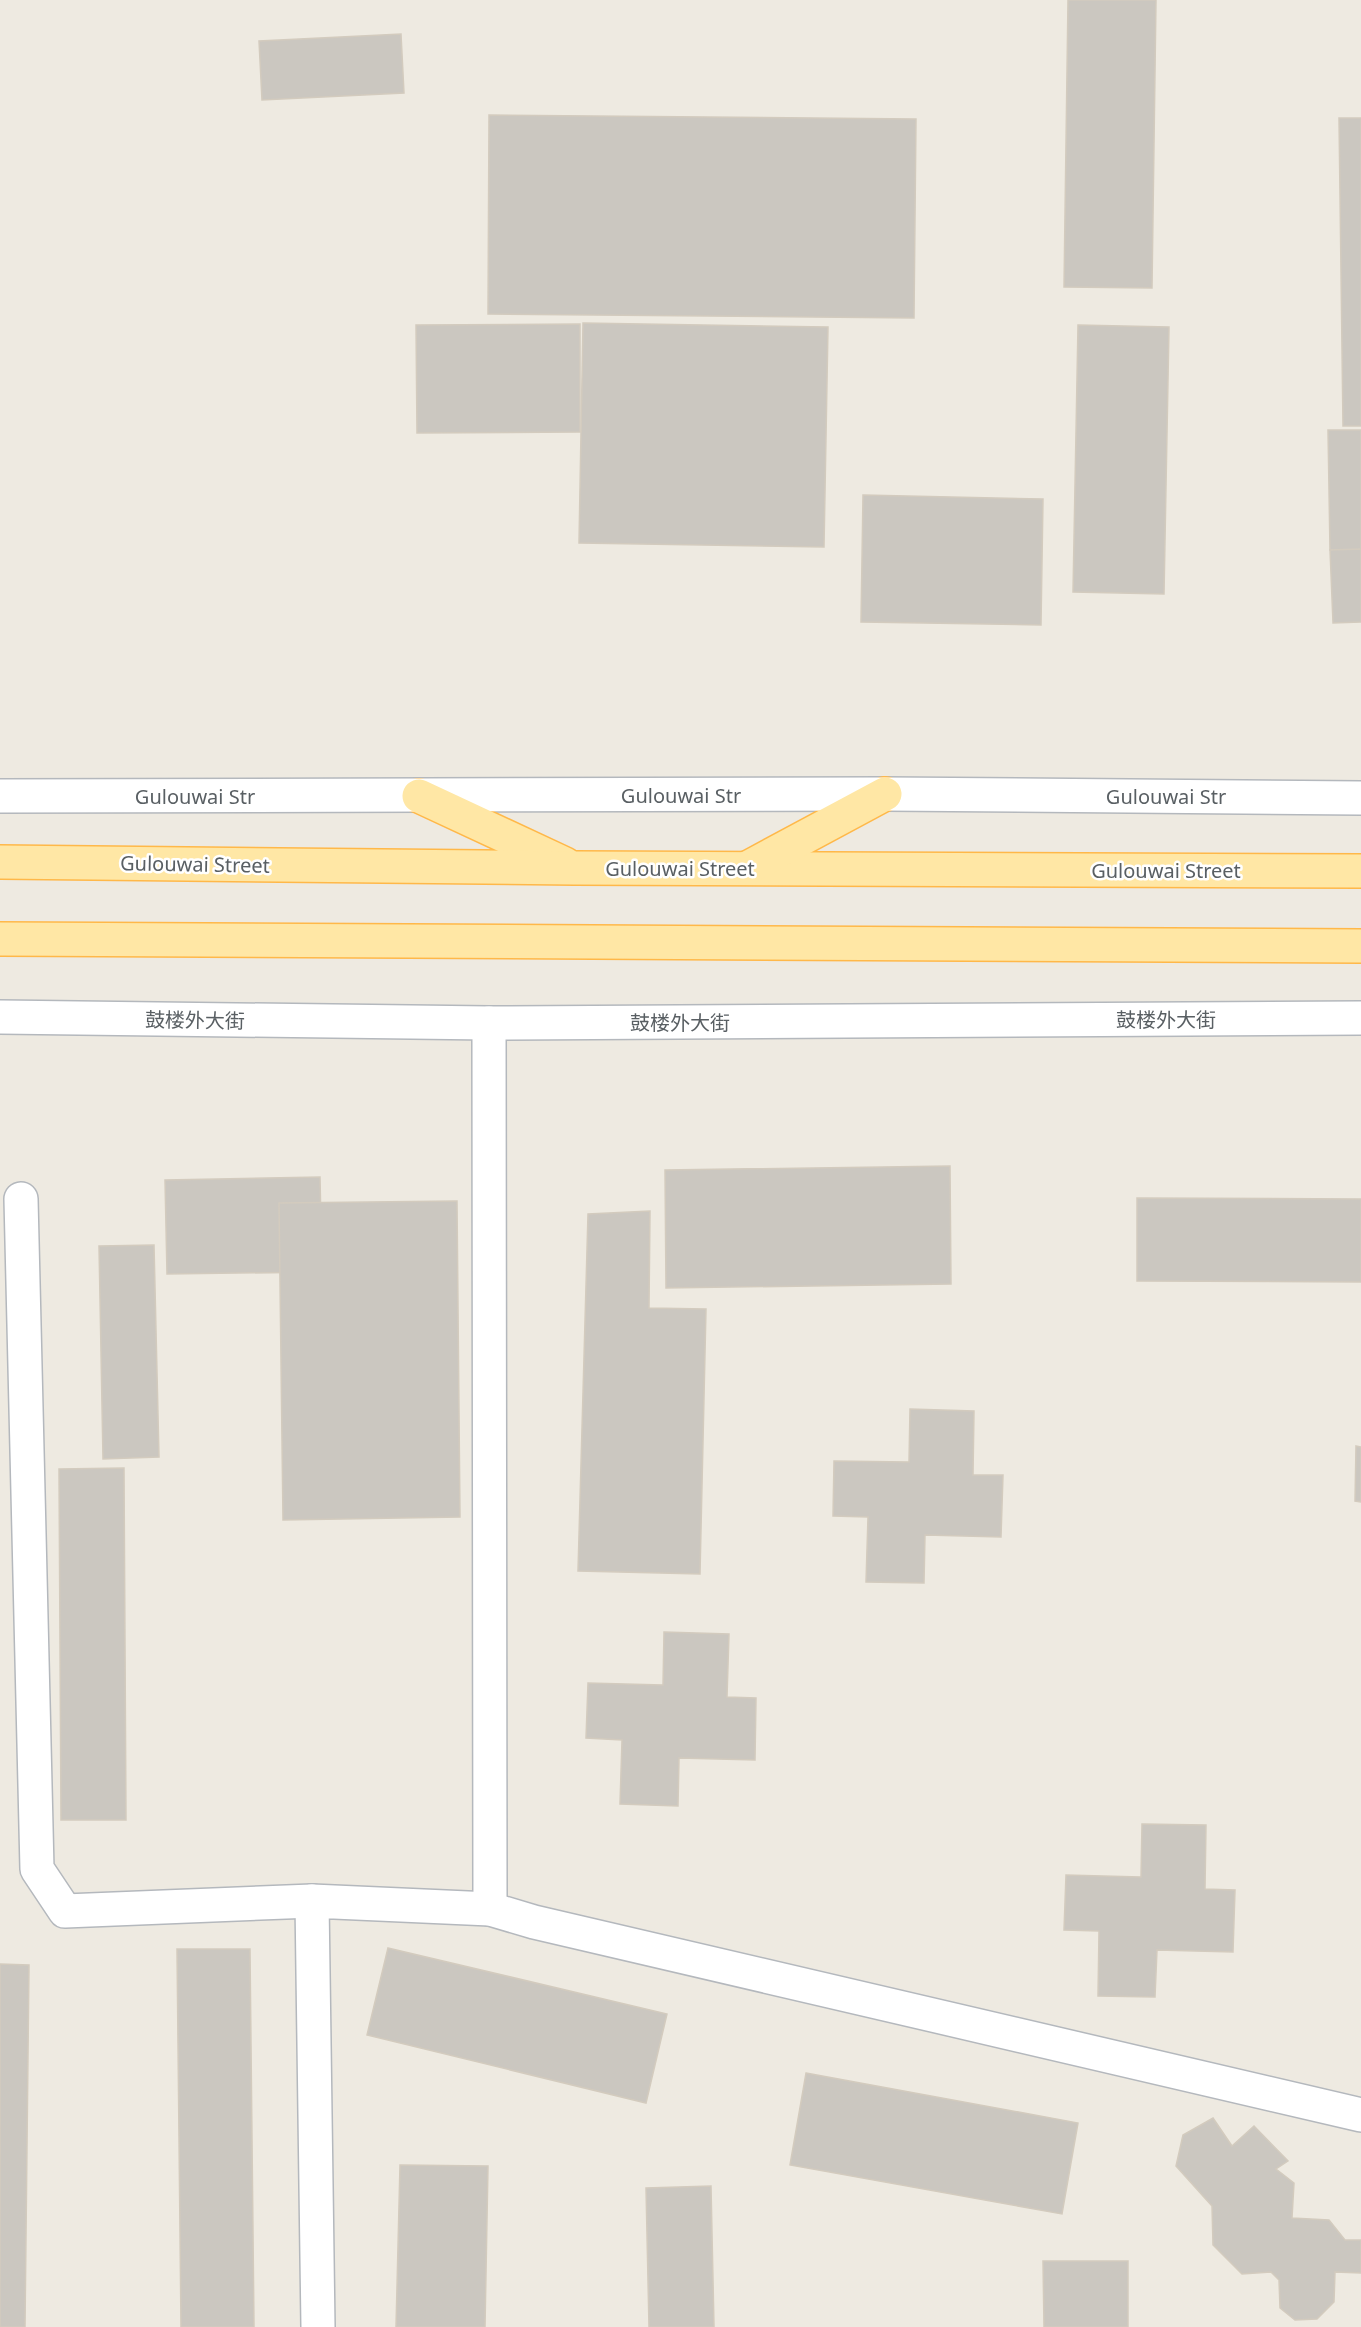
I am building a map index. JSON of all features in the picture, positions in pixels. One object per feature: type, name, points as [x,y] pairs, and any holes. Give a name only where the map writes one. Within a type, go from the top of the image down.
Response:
[{"type":"main road","points":[[747,868],[885,794]]},
{"type":"main road","points":[[419,796],[574,868]]},
{"type":"main road","name":"Gulouwai Street","points":[[0,862],[574,868],[1361,871]]},
{"type":"main road","points":[[0,939],[1361,945]]},
{"type":"street","name":"Gulouwai Str","points":[[0,796],[885,794],[1361,798]]},
{"type":"street","name":"鼓楼外大街","points":[[0,1017],[489,1023],[1361,1018]]},
{"type":"street","points":[[489,1023],[490,1909]]},
{"type":"street","points":[[21,1199],[37,1869],[65,1911],[312,1901],[490,1909],[534,1922],[1361,2115]]},
{"type":"street","points":[[312,1901],[318,2327]]},
{"type":"building","points":[[1068,0],[1156,0],[1152,288],[1064,287]]},
{"type":"building","points":[[401,34],[404,93],[262,100],[259,41]]},
{"type":"building","points":[[489,115],[916,119],[914,318],[488,314]]},
{"type":"building","points":[[1339,118],[1361,118],[1361,426],[1343,426]]},
{"type":"building","points":[[583,323],[828,327],[824,547],[579,543]]},
{"type":"building","points":[[580,324],[580,432],[417,433],[416,325]]},
{"type":"building","points":[[1078,325],[1169,327],[1164,594],[1073,592]]},
{"type":"building","points":[[1328,430],[1361,430],[1361,550],[1330,550]]},
{"type":"building","points":[[863,495],[1043,499],[1041,625],[861,622]]},
{"type":"building","points":[[1361,549],[1361,622],[1333,623],[1330,550]]},
{"type":"building","points":[[950,1166],[951,1284],[666,1288],[665,1170]]},
{"type":"building","points":[[320,1177],[322,1272],[167,1274],[165,1180]]},
{"type":"building","points":[[1137,1198],[1361,1199],[1361,1282],[1137,1281]]},
{"type":"building","points":[[457,1201],[460,1517],[283,1520],[279,1203]]},
{"type":"building","points":[[650,1211],[649,1308],[706,1309],[700,1574],[578,1571],[588,1214]]},
{"type":"building","points":[[154,1245],[159,1457],[103,1459],[99,1246]]},
{"type":"building","points":[[910,1409],[974,1411],[973,1475],[1003,1475],[1001,1537],[925,1535],[924,1583],[866,1582],[868,1517],[833,1516],[834,1461],[909,1462]]},
{"type":"building","points":[[1356,1446],[1361,1447],[1361,1502],[1355,1501]]},
{"type":"building","points":[[124,1468],[126,1820],[61,1820],[59,1469]]},
{"type":"building","points":[[664,1632],[729,1634],[727,1697],[756,1698],[755,1760],[679,1758],[678,1806],[620,1804],[622,1740],[586,1738],[588,1683],[663,1685]]},
{"type":"building","points":[[1142,1824],[1206,1825],[1205,1889],[1235,1890],[1233,1952],[1157,1950],[1155,1997],[1098,1996],[1099,1931],[1064,1930],[1066,1875],[1141,1877]]},
{"type":"building","points":[[388,1948],[667,2014],[646,2103],[367,2035]]},
{"type":"building","points":[[177,1949],[250,1949],[254,2327],[181,2327]]},
{"type":"building","points":[[0,1964],[29,1965],[25,2327],[0,2327]]},
{"type":"building","points":[[806,2073],[1078,2123],[1062,2214],[790,2165]]},
{"type":"building","points":[[1213,2118],[1232,2146],[1254,2126],[1288,2161],[1276,2169],[1294,2183],[1292,2218],[1329,2220],[1345,2240],[1361,2240],[1361,2273],[1335,2272],[1334,2302],[1317,2319],[1295,2320],[1280,2308],[1279,2280],[1271,2272],[1242,2274],[1213,2245],[1212,2206],[1176,2166],[1183,2135]]},
{"type":"building","points":[[400,2165],[488,2166],[485,2327],[396,2327]]},
{"type":"building","points":[[711,2186],[714,2327],[649,2327],[646,2188]]},
{"type":"building","points":[[1043,2261],[1128,2261],[1128,2327],[1044,2327]]}]
